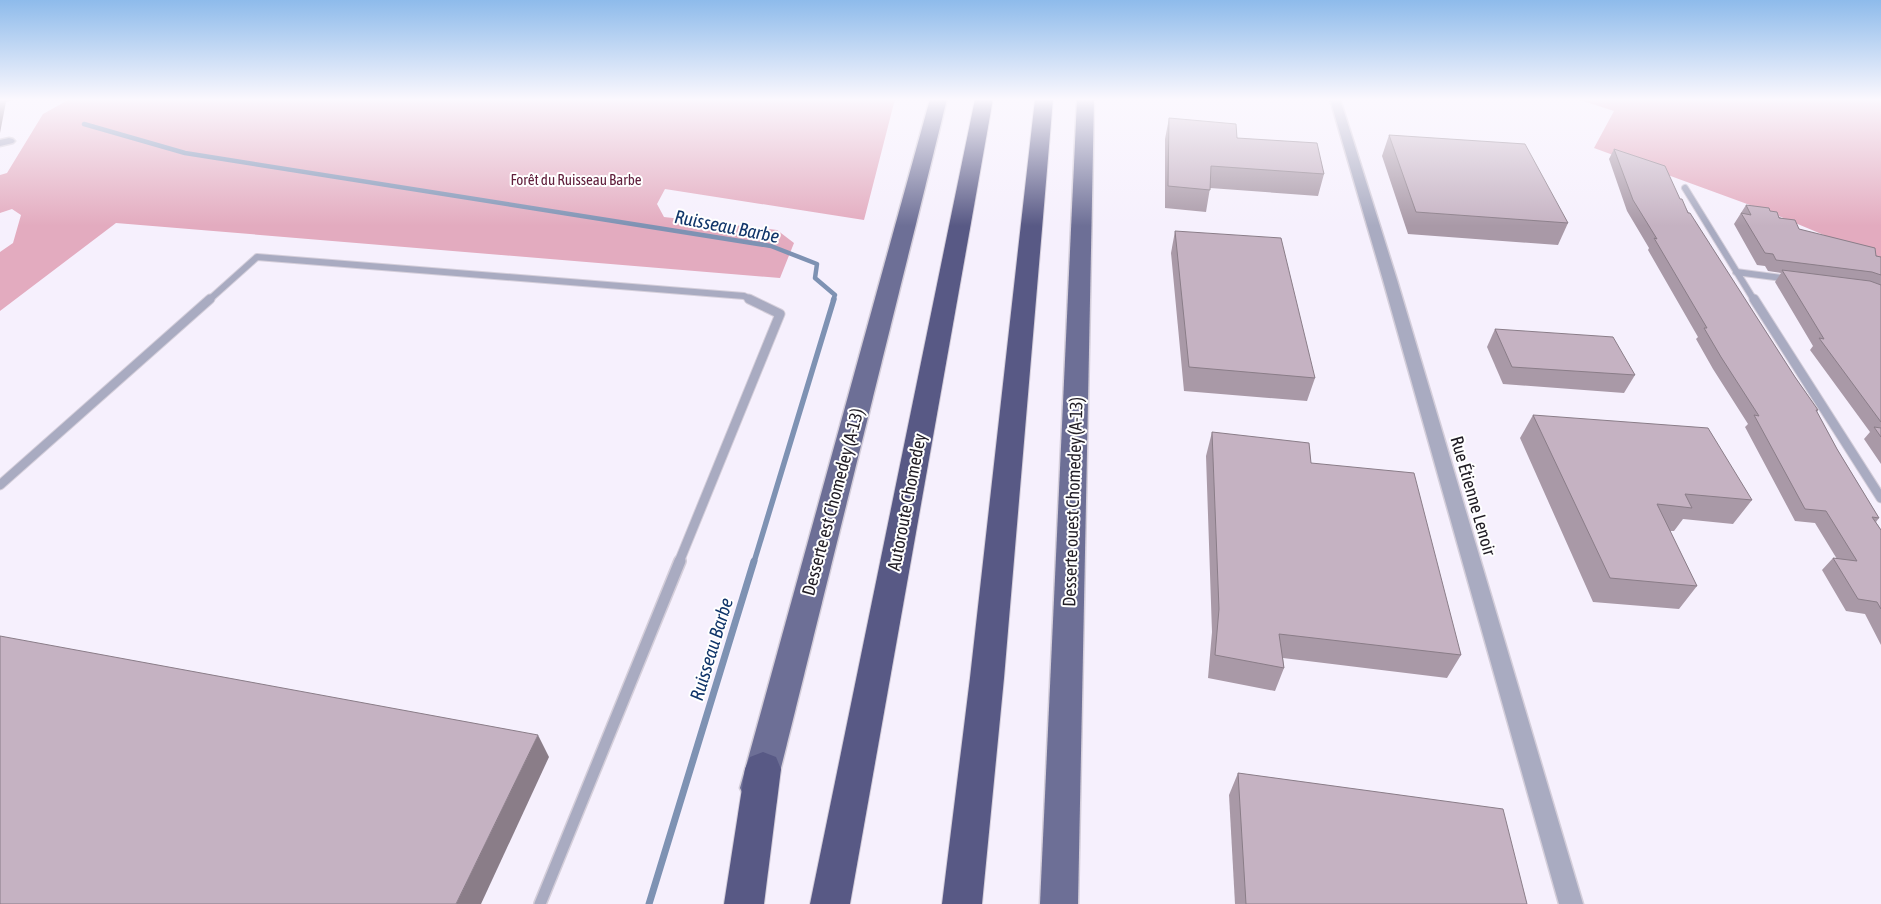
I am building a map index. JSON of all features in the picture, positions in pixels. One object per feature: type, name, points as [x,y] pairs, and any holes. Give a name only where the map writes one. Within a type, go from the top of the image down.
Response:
[{"type":"highway","name":"Autoroute Chomedey","points":[[830,904],[976,141]]},
{"type":"highway","points":[[962,904],[987,678],[1040,141]]},
{"type":"highway","points":[[744,904],[763,770]]},
{"type":"main road","name":"Desserte est Chomedey (A-13)","points":[[726,904],[763,770],[926,141]]},
{"type":"main road","name":"Desserte ouest Chomedey (A-13)","points":[[1059,904],[1085,141]]},
{"type":"street","name":"Rue Étienne Lenoir","points":[[1348,141],[1394,292],[1571,904]]},
{"type":"lane","points":[[1685,188],[1736,272],[1790,352],[1881,498]]},
{"type":"lane","points":[[0,485],[257,257],[744,296],[780,314],[540,904]]},
{"type":"lane","points":[[1736,272],[1794,279]]},
{"type":"green space","name":"Forêt du Ruisseau Barbe","points":[[26,141],[884,141],[864,220],[665,189],[657,204],[664,217],[777,230],[794,243],[780,278],[116,223],[0,311],[0,252],[13,243],[21,215],[12,209],[0,213],[0,175],[7,173]]},
{"type":"green space","points":[[1598,141],[1881,141],[1881,259],[1769,212],[1594,148]]},
{"type":"building","points":[[1169,141],[1317,143],[1324,174],[1211,166],[1210,190],[1168,186]]},
{"type":"building","points":[[1391,141],[1482,141],[1525,144],[1568,223],[1416,212]]},
{"type":"building","points":[[1614,149],[1665,166],[1688,213],[1690,213],[1818,410],[1816,410],[1837,449],[1879,518],[1872,517],[1881,530],[1881,609],[1877,602],[1858,599],[1833,558],[1857,561],[1826,511],[1805,509],[1754,415],[1759,416],[1704,328],[1707,328],[1633,200]]},
{"type":"building","points":[[1746,205],[1769,208],[1770,211],[1777,212],[1779,218],[1795,220],[1799,229],[1875,248],[1876,256],[1881,257],[1881,275],[1872,272],[1776,260],[1773,254],[1765,253],[1741,213],[1751,215]]},
{"type":"building","points":[[1175,231],[1281,238],[1315,378],[1189,367]]},
{"type":"building","points":[[1782,270],[1870,281],[1881,285],[1881,422],[1819,338],[1824,339]]},
{"type":"building","points":[[1495,329],[1613,337],[1635,375],[1512,367]]},
{"type":"building","points":[[1533,415],[1708,428],[1752,500],[1685,494],[1692,508],[1657,504],[1697,586],[1610,578]]},
{"type":"building","points":[[1874,427],[1881,428],[1881,437]]},
{"type":"building","points":[[1212,432],[1309,443],[1311,463],[1414,473],[1461,655],[1279,634],[1284,668],[1215,655],[1219,609]]},
{"type":"building","points":[[0,636],[538,735],[456,904],[0,904]]},
{"type":"building","points":[[1238,773],[1503,809],[1527,904],[1246,904]]},
{"type":"waterway","name":"Ruisseau Barbe","points":[[144,141],[185,153],[771,246],[817,264],[815,278],[835,295],[833,300]]},
{"type":"waterway","name":"Ruisseau Barbe","points":[[754,562],[834,299]]},
{"type":"waterway","name":"Ruisseau Barbe","points":[[649,904],[754,561]]}]
